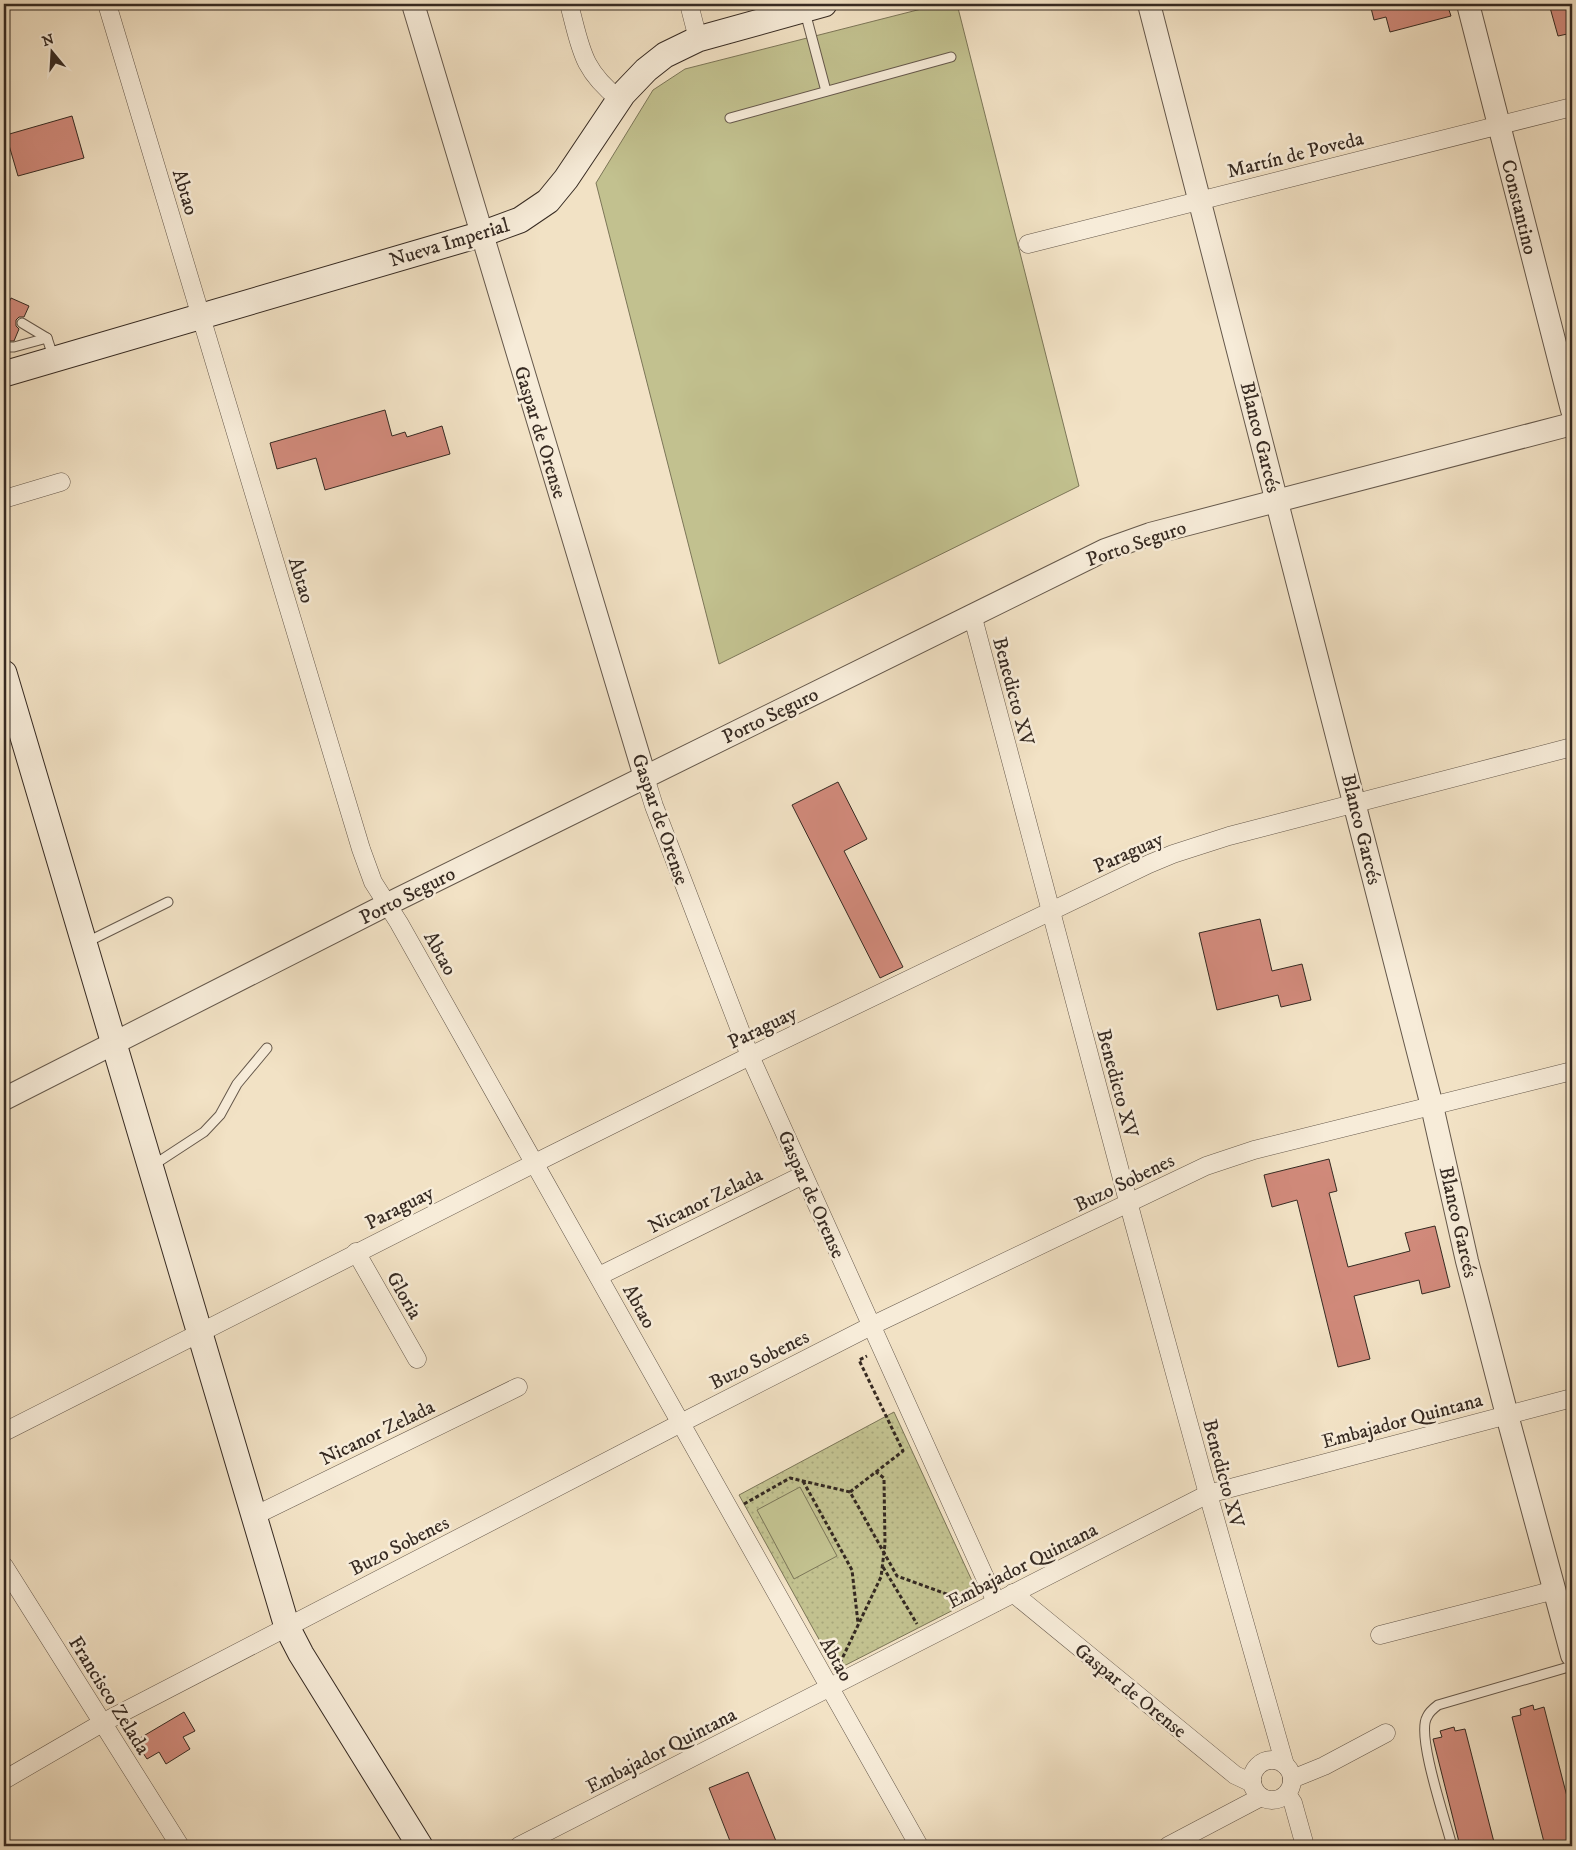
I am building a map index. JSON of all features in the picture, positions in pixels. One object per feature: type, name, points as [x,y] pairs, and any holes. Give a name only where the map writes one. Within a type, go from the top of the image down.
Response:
[{"type":"main road","name":"Nueva Imperial","points":[[4,374],[50,348],[201,316],[482,234],[520,220],[548,201],[566,179],[619,99],[636,79],[656,62],[673,50],[698,39],[810,5]]},
{"type":"main road","points":[[4,673],[287,1627],[301,1654],[420,1846]]},
{"type":"street","name":"Abtao","points":[[107,4],[361,849],[373,882],[388,904],[731,1512],[835,1685],[919,1846]]},
{"type":"street","name":"Gaspar de Orense","points":[[413,4],[654,806],[750,1056],[882,1349],[988,1606]]},
{"type":"street","points":[[569,4],[588,68],[598,81],[619,99]]},
{"type":"street","points":[[689,4],[698,39]]},
{"type":"street","name":"Blanco Garcés","points":[[1149,4],[1432,1106],[1467,1262],[1506,1415],[1572,1655]]},
{"type":"street","name":"Constantino","points":[[1468,4],[1572,410]]},
{"type":"street","name":"Martín de Poveda","points":[[1028,244],[1572,107]]},
{"type":"street","name":"Porto Seguro","points":[[4,1099],[388,904],[972,614],[1119,544],[1277,500],[1572,424]]},
{"type":"street","points":[[4,499],[60,482]]},
{"type":"street","name":"Benedicto XV","points":[[972,614],[1128,1203],[1276,1734],[1305,1846]]},
{"type":"street","name":"Paraguay","points":[[4,1432],[534,1163],[750,1056],[1149,864],[1191,847],[1229,836],[1572,747]]},
{"type":"street","name":"Buzo Sobenes","points":[[4,1780],[102,1723],[681,1423],[871,1326],[1206,1166],[1238,1154],[1572,1070]]},
{"type":"street","name":"Nicanor Zelada","points":[[599,1276],[803,1175]]},
{"type":"street","name":"Gloria","points":[[356,1252],[417,1359]]},
{"type":"street","name":"Nicanor Zelada","points":[[254,1516],[518,1387]]},
{"type":"street","name":"Embajador Quintana","points":[[519,1846],[1208,1494],[1572,1398]]},
{"type":"street","name":"Francisco Zelada","points":[[4,1566],[180,1846]]},
{"type":"street","points":[[1380,1635],[1555,1590]]},
{"type":"street","name":"Gaspar de Orense","points":[[1013,1594],[1235,1775],[1257,1790]]},
{"type":"street","points":[[1264,1762],[1272,1748],[1276,1734]]},
{"type":"street","points":[[1257,1790],[1275,1800],[1288,1779],[1324,1766],[1386,1734]]},
{"type":"street","points":[[1257,1790],[1254,1773],[1260,1764],[1264,1762],[1275,1760],[1288,1779]]},
{"type":"street","points":[[1168,1846],[1257,1790]]},
{"type":"lane","points":[[810,5],[826,91]]},
{"type":"lane","points":[[730,118],[951,57]]},
{"type":"lane","points":[[22,323],[50,348]]},
{"type":"lane","points":[[4,347],[50,348]]},
{"type":"lane","points":[[84,944],[168,902]]},
{"type":"lane","points":[[150,1167],[204,1132],[220,1116],[238,1084],[267,1048]]},
{"type":"lane","points":[[1452,1846],[1426,1749],[1424,1731],[1426,1717],[1438,1705],[1572,1666]]},
{"type":"path","points":[[850,1492],[903,1450],[859,1360],[882,1349]]},
{"type":"path","points":[[835,1685],[836,1670],[881,1577],[884,1554],[884,1478],[876,1472]]},
{"type":"path","points":[[731,1512],[790,1478],[850,1492],[897,1576],[969,1602],[971,1606],[988,1606]]},
{"type":"path","points":[[803,1481],[852,1570],[858,1624]]},
{"type":"path","points":[[882,1566],[921,1630]]},
{"type":"shaded area","points":[[941,4],[957,4],[1079,486],[719,664],[596,183],[653,90],[685,69]]},
{"type":"shaded area","points":[[894,1412],[973,1583],[974,1591],[967,1603],[836,1670],[739,1495]]},
{"type":"shaded area","points":[[800,1487],[837,1556],[794,1579],[757,1510]]},
{"type":"building","points":[[1370,4],[1447,4],[1451,16],[1390,32],[1386,17],[1374,20]]},
{"type":"building","points":[[1549,4],[1572,4],[1572,33],[1558,36]]},
{"type":"building","points":[[72,116],[84,158],[18,176],[6,135]]},
{"type":"building","points":[[11,298],[29,306],[24,317],[19,317],[16,320],[16,326],[19,329],[14,341],[4,341],[4,313]]},
{"type":"building","points":[[385,410],[392,436],[405,432],[407,437],[442,426],[450,454],[325,490],[316,458],[277,469],[270,443]]},
{"type":"building","points":[[838,782],[867,839],[844,851],[903,967],[880,978],[792,805]]},
{"type":"building","points":[[1260,919],[1272,971],[1302,964],[1311,1000],[1281,1007],[1278,995],[1217,1010],[1199,933]]},
{"type":"building","points":[[1329,1159],[1337,1191],[1329,1193],[1348,1267],[1410,1251],[1405,1233],[1435,1226],[1450,1287],[1422,1294],[1419,1280],[1354,1296],[1370,1359],[1338,1367],[1297,1200],[1272,1207],[1264,1175]]},
{"type":"building","points":[[1533,1705],[1534,1710],[1544,1707],[1572,1816],[1572,1846],[1545,1846],[1512,1717],[1521,1715],[1520,1709]]},
{"type":"building","points":[[184,1712],[195,1731],[183,1737],[190,1749],[166,1764],[159,1752],[147,1759],[135,1741]]},
{"type":"building","points":[[1454,1727],[1455,1731],[1465,1729],[1495,1846],[1460,1846],[1433,1739],[1442,1737],[1440,1731]]},
{"type":"building","points":[[748,1772],[778,1846],[732,1846],[709,1788]]}]
